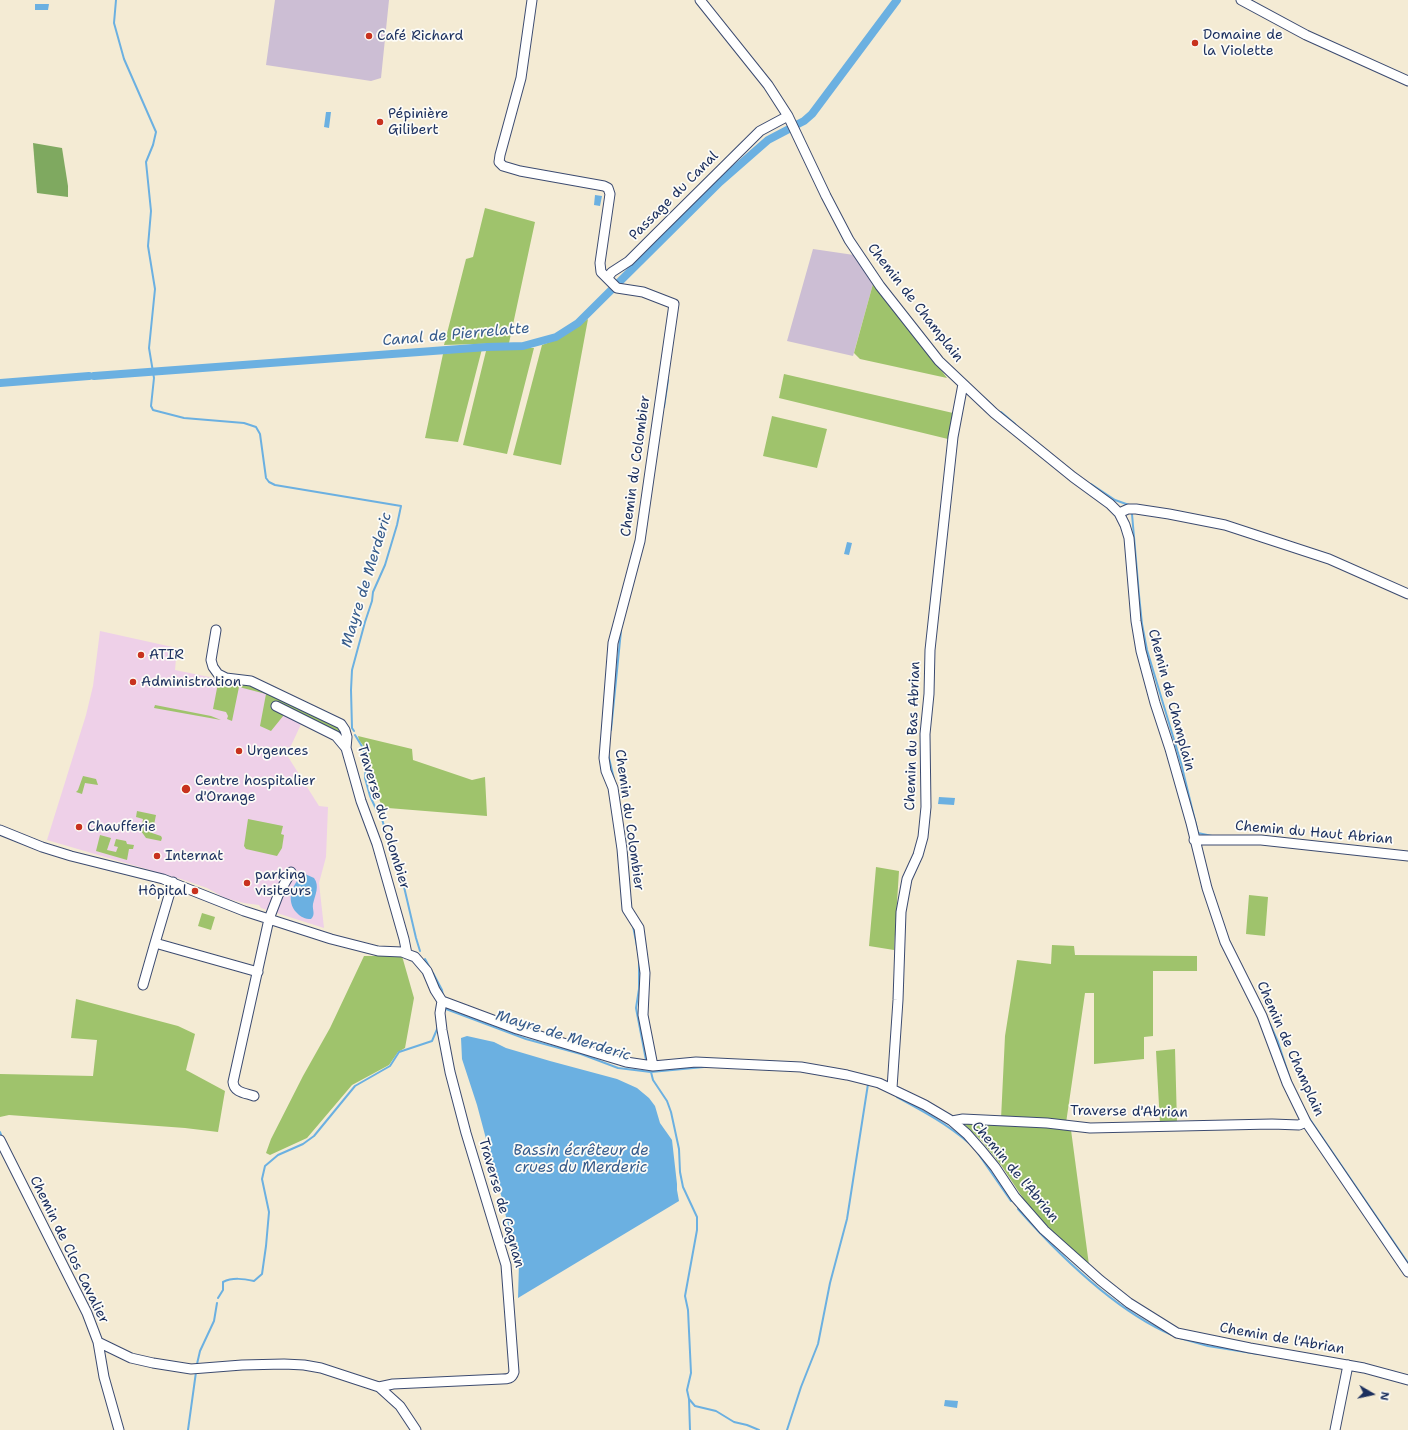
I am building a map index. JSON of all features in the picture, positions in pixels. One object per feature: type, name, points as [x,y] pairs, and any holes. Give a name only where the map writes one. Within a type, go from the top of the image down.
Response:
[{"type":"street","points":[[532,0],[521,78],[499,162],[503,166],[520,171],[604,186],[608,188],[610,194],[600,263],[601,272],[612,283]]},
{"type":"street","name":"Chemin de Champlain","points":[[700,0],[768,85],[788,116],[826,196],[862,261],[939,361],[994,413],[1073,477],[1110,504],[1119,513],[1129,538],[1136,621],[1141,651],[1155,703],[1170,749],[1207,888],[1225,942],[1262,1016],[1287,1082],[1306,1122],[1408,1272]]},
{"type":"street","points":[[1241,0],[1306,35],[1408,81]]},
{"type":"street","name":"Passage du Canal","points":[[612,283],[612,272],[629,261],[760,131],[788,116]]},
{"type":"street","name":"Chemin du Colombier","points":[[612,283],[621,289],[643,292],[674,304],[640,541],[613,643],[604,758],[606,771],[613,788],[622,849],[627,910],[639,928],[645,973],[643,1015],[653,1066]]},
{"type":"street","name":"Chemin du Bas Abrian","points":[[892,1088],[898,1000],[901,912],[907,879],[918,855],[923,837],[926,807],[924,734],[929,694],[930,650],[954,434],[963,384]]},
{"type":"street","points":[[1119,513],[1128,509],[1136,509],[1225,525],[1329,559],[1408,594]]},
{"type":"street","name":"Traverse du Colombier","points":[[216,630],[211,660],[213,667],[218,674],[226,678],[251,681],[340,724],[345,730],[346,748],[361,801],[377,844],[407,954]]},
{"type":"street","points":[[276,706],[336,736],[346,748]]},
{"type":"street","points":[[0,830],[71,856],[173,882],[269,920],[378,951],[402,952],[415,957],[427,970],[435,990],[444,1002]]},
{"type":"street","name":"Chemin du Haut Abrian","points":[[1194,840],[1261,840],[1408,856]]},
{"type":"street","points":[[254,1096],[236,1090],[233,1082],[269,920],[279,894],[292,872]]},
{"type":"street","points":[[143,985],[173,882]]},
{"type":"street","points":[[155,943],[258,972]]},
{"type":"street","name":"Chemin de l'Abrian","points":[[444,1002],[517,1029],[626,1062],[653,1066],[696,1062],[801,1067],[847,1074],[892,1088],[952,1121],[967,1134],[986,1156],[1015,1197],[1044,1230],[1129,1304],[1177,1333],[1250,1348],[1348,1365],[1408,1380]]},
{"type":"street","name":"Traverse de Cagnan","points":[[379,1387],[393,1384],[502,1379],[510,1378],[513,1376],[514,1372],[506,1265],[466,1133],[450,1072],[441,1021],[444,1002]]},
{"type":"street","name":"Traverse d'Abrian","points":[[952,1121],[963,1120],[1047,1123],[1090,1128],[1272,1124],[1299,1125],[1306,1122]]},
{"type":"street","name":"Chemin de Clos Cavalier","points":[[0,1140],[87,1313],[98,1342],[131,1358],[191,1369],[264,1364],[304,1365],[336,1372],[379,1387],[400,1406],[416,1430]]},
{"type":"street","points":[[98,1342],[104,1377],[119,1430]]},
{"type":"street","points":[[1336,1430],[1348,1365]]},
{"type":"shaded area","points":[[275,0],[389,0],[381,78],[371,81],[266,65]]},
{"type":"shaded area","points":[[813,249],[854,255],[873,284],[853,356],[787,341]]},
{"type":"shaded area","name":"Centre hospitalier d'Orange","points":[[100,631],[177,648],[175,670],[219,679],[268,693],[302,722],[290,748],[284,746],[285,752],[319,806],[328,807],[326,857],[319,883],[324,928],[261,908],[259,905],[225,898],[207,888],[184,880],[47,840],[86,715],[93,686]]},
{"type":"green space","points":[[33,143],[62,148],[68,186],[68,197],[37,193]]},
{"type":"green space","points":[[485,208],[535,222],[509,343],[444,345],[466,259],[473,257]]},
{"type":"green space","points":[[873,284],[947,378],[860,359],[854,353]]},
{"type":"green space","points":[[588,319],[561,465],[513,455],[542,345],[558,339]]},
{"type":"green space","points":[[487,347],[534,348],[507,454],[463,445]]},
{"type":"green space","points":[[482,349],[458,442],[425,438],[443,354]]},
{"type":"green space","points":[[784,374],[953,413],[948,439],[779,398]]},
{"type":"green space","points":[[772,416],[827,429],[817,468],[763,456]]},
{"type":"green space","points":[[221,678],[250,682],[340,725],[343,735],[288,710],[271,731],[260,726],[266,694],[239,687],[232,721],[227,719],[228,716],[226,712],[213,709],[218,683]]},
{"type":"green space","points":[[155,705],[211,716],[221,720],[154,708]]},
{"type":"green space","points":[[358,736],[412,749],[413,760],[472,780],[485,777],[487,816],[388,808],[382,806],[371,780],[372,765],[367,762],[365,748]]},
{"type":"green space","points":[[83,776],[96,779],[98,785],[85,783],[82,794],[76,792]]},
{"type":"green space","points":[[137,811],[156,815],[154,825],[156,829],[153,828],[152,833],[161,836],[161,841],[146,838],[141,831],[143,819],[136,817]]},
{"type":"green space","points":[[248,819],[283,826],[281,834],[284,835],[282,848],[277,856],[246,849],[244,846]]},
{"type":"green space","points":[[100,835],[111,838],[107,850],[116,852],[118,847],[114,846],[116,839],[126,841],[127,844],[134,845],[133,849],[129,849],[127,860],[96,851]]},
{"type":"green space","points":[[876,867],[899,871],[894,950],[869,946]]},
{"type":"green space","points":[[1249,895],[1268,897],[1265,936],[1246,934]]},
{"type":"green space","points":[[202,913],[215,917],[211,930],[198,926]]},
{"type":"green space","points":[[1052,945],[1074,946],[1075,955],[1197,956],[1197,971],[1153,971],[1153,1036],[1144,1037],[1144,1059],[1094,1064],[1094,993],[1085,993],[1066,1123],[1001,1119],[1005,1036],[1017,960],[1051,964]]},
{"type":"green space","points":[[364,956],[402,956],[414,998],[405,1048],[398,1052],[389,1065],[352,1085],[307,1138],[270,1155],[266,1153],[271,1139],[303,1076],[330,1028]]},
{"type":"green space","points":[[76,999],[178,1026],[195,1034],[186,1070],[225,1091],[218,1132],[185,1128],[9,1115],[0,1117],[0,1074],[93,1076],[97,1040],[71,1038]]},
{"type":"green space","points":[[1175,1049],[1177,1123],[1160,1124],[1156,1051]]},
{"type":"green space","points":[[994,1123],[1045,1126],[1071,1130],[1089,1265],[1049,1230],[1027,1204],[1001,1165],[981,1140],[964,1124]]},
{"type":"water","points":[[35,4],[49,4],[48,10],[35,10]]},
{"type":"water","points":[[326,112],[331,112],[329,128],[324,127]]},
{"type":"water","points":[[595,195],[602,196],[600,206],[594,205]]},
{"type":"water","points":[[847,542],[852,543],[849,555],[844,554]]},
{"type":"water","points":[[939,797],[955,798],[954,805],[938,804]]},
{"type":"water","points":[[305,874],[314,878],[317,884],[313,904],[314,914],[311,919],[302,917],[293,908],[291,903],[294,887],[300,877]]},
{"type":"water","name":"Bassin écrêteur de crues du Merderic","points":[[467,1036],[494,1042],[506,1048],[617,1079],[637,1088],[649,1098],[655,1106],[660,1123],[672,1140],[679,1201],[518,1298],[519,1263],[512,1243],[477,1105],[462,1059],[461,1038]]},
{"type":"water","points":[[945,1400],[958,1401],[957,1408],[944,1406]]},
{"type":"waterway","name":"Mayre de Merderic","points":[[116,0],[114,23],[124,59],[156,132],[153,145],[146,162],[151,211],[148,246],[155,289],[149,348],[154,378],[151,406],[153,410],[184,418],[244,423],[256,427],[260,434],[266,478],[269,482],[275,485],[401,506],[385,565],[373,592],[372,601],[352,670],[352,728],[354,731]]},
{"type":"waterway","name":"Canal de Pierrelatte","points":[[796,125],[804,121],[812,114],[897,0]]},
{"type":"waterway","name":"Canal de Pierrelatte","points":[[94,376],[487,347],[523,346],[556,337],[578,323],[720,182],[768,140],[789,129]]},
{"type":"waterway","name":"Canal de Pierrelatte","points":[[0,383],[89,376]]},
{"type":"waterway","points":[[664,407],[668,380]]},
{"type":"waterway","points":[[982,396],[993,406]]},
{"type":"waterway","points":[[1001,412],[1015,424]]},
{"type":"waterway","points":[[1091,484],[1115,500],[1129,505]]},
{"type":"waterway","points":[[1132,514],[1142,624],[1147,650],[1181,763],[1198,833],[1212,836]]},
{"type":"waterway","points":[[611,730],[621,631]]},
{"type":"waterway","name":"Mayre de Merderic","points":[[355,735],[363,748],[366,763],[365,778],[370,796],[382,819],[392,854],[401,874],[420,951]]},
{"type":"waterway","points":[[608,754],[614,779]]},
{"type":"waterway","points":[[633,926],[638,951]]},
{"type":"waterway","points":[[639,958],[639,989],[636,1008],[646,1060]]},
{"type":"waterway","name":"Mayre de Merderic","points":[[425,959],[430,968]]},
{"type":"waterway","name":"Mayre de Merderic","points":[[433,973],[442,990],[443,996]]},
{"type":"waterway","name":"Mayre de Merderic","points":[[446,1009],[526,1039],[581,1054],[618,1068],[651,1072],[653,1080],[667,1101],[671,1112],[679,1149],[680,1172],[683,1187],[697,1217],[697,1230],[685,1296],[688,1310],[691,1373],[687,1390],[689,1399],[695,1406],[716,1411],[734,1422],[759,1430]]},
{"type":"waterway","points":[[1270,1024],[1278,1042],[1291,1082]]},
{"type":"waterway","points":[[218,1298],[223,1290],[223,1282],[235,1279],[254,1281],[262,1274],[269,1212],[262,1179],[265,1166],[278,1155],[303,1144],[314,1136],[355,1086],[390,1066],[399,1052],[432,1041],[438,1027]]},
{"type":"waterway","points":[[651,1072],[704,1067]]},
{"type":"waterway","points":[[787,1430],[801,1387],[818,1344],[830,1283],[847,1219],[868,1084]]},
{"type":"waterway","points":[[897,1097],[943,1124],[969,1143]]},
{"type":"waterway","points":[[1307,1115],[1408,1263]]},
{"type":"waterway","points":[[0,1132],[2,1137]]},
{"type":"waterway","points":[[975,1149],[1011,1201]]},
{"type":"waterway","points":[[1018,1209],[1051,1244],[1089,1280],[1130,1312],[1151,1325],[1172,1335]]},
{"type":"waterway","points":[[197,1364],[200,1351],[214,1321],[217,1303]]},
{"type":"waterway","points":[[1176,1337],[1208,1346],[1258,1354]]},
{"type":"waterway","points":[[188,1430],[196,1372]]},
{"type":"waterway","points":[[689,1399],[690,1430]]},
{"type":"place","name":"Café Richard","points":[[369,36]]},
{"type":"place","name":"Domaine de la Violette","points":[[1195,43]]},
{"type":"place","name":"Pépinière Gilibert","points":[[380,122]]},
{"type":"place","name":"ATIR","points":[[141,655]]},
{"type":"place","name":"Administration","points":[[133,682]]},
{"type":"place","name":"Urgences","points":[[239,751]]},
{"type":"place","name":"Centre hospitalier d'Orange","points":[[186,789]]},
{"type":"place","name":"Chaufferie","points":[[79,827]]},
{"type":"place","name":"Internat","points":[[157,856]]},
{"type":"place","name":"parking visiteurs","points":[[247,883]]},
{"type":"place","name":"Hôpital","points":[[195,891]]}]
